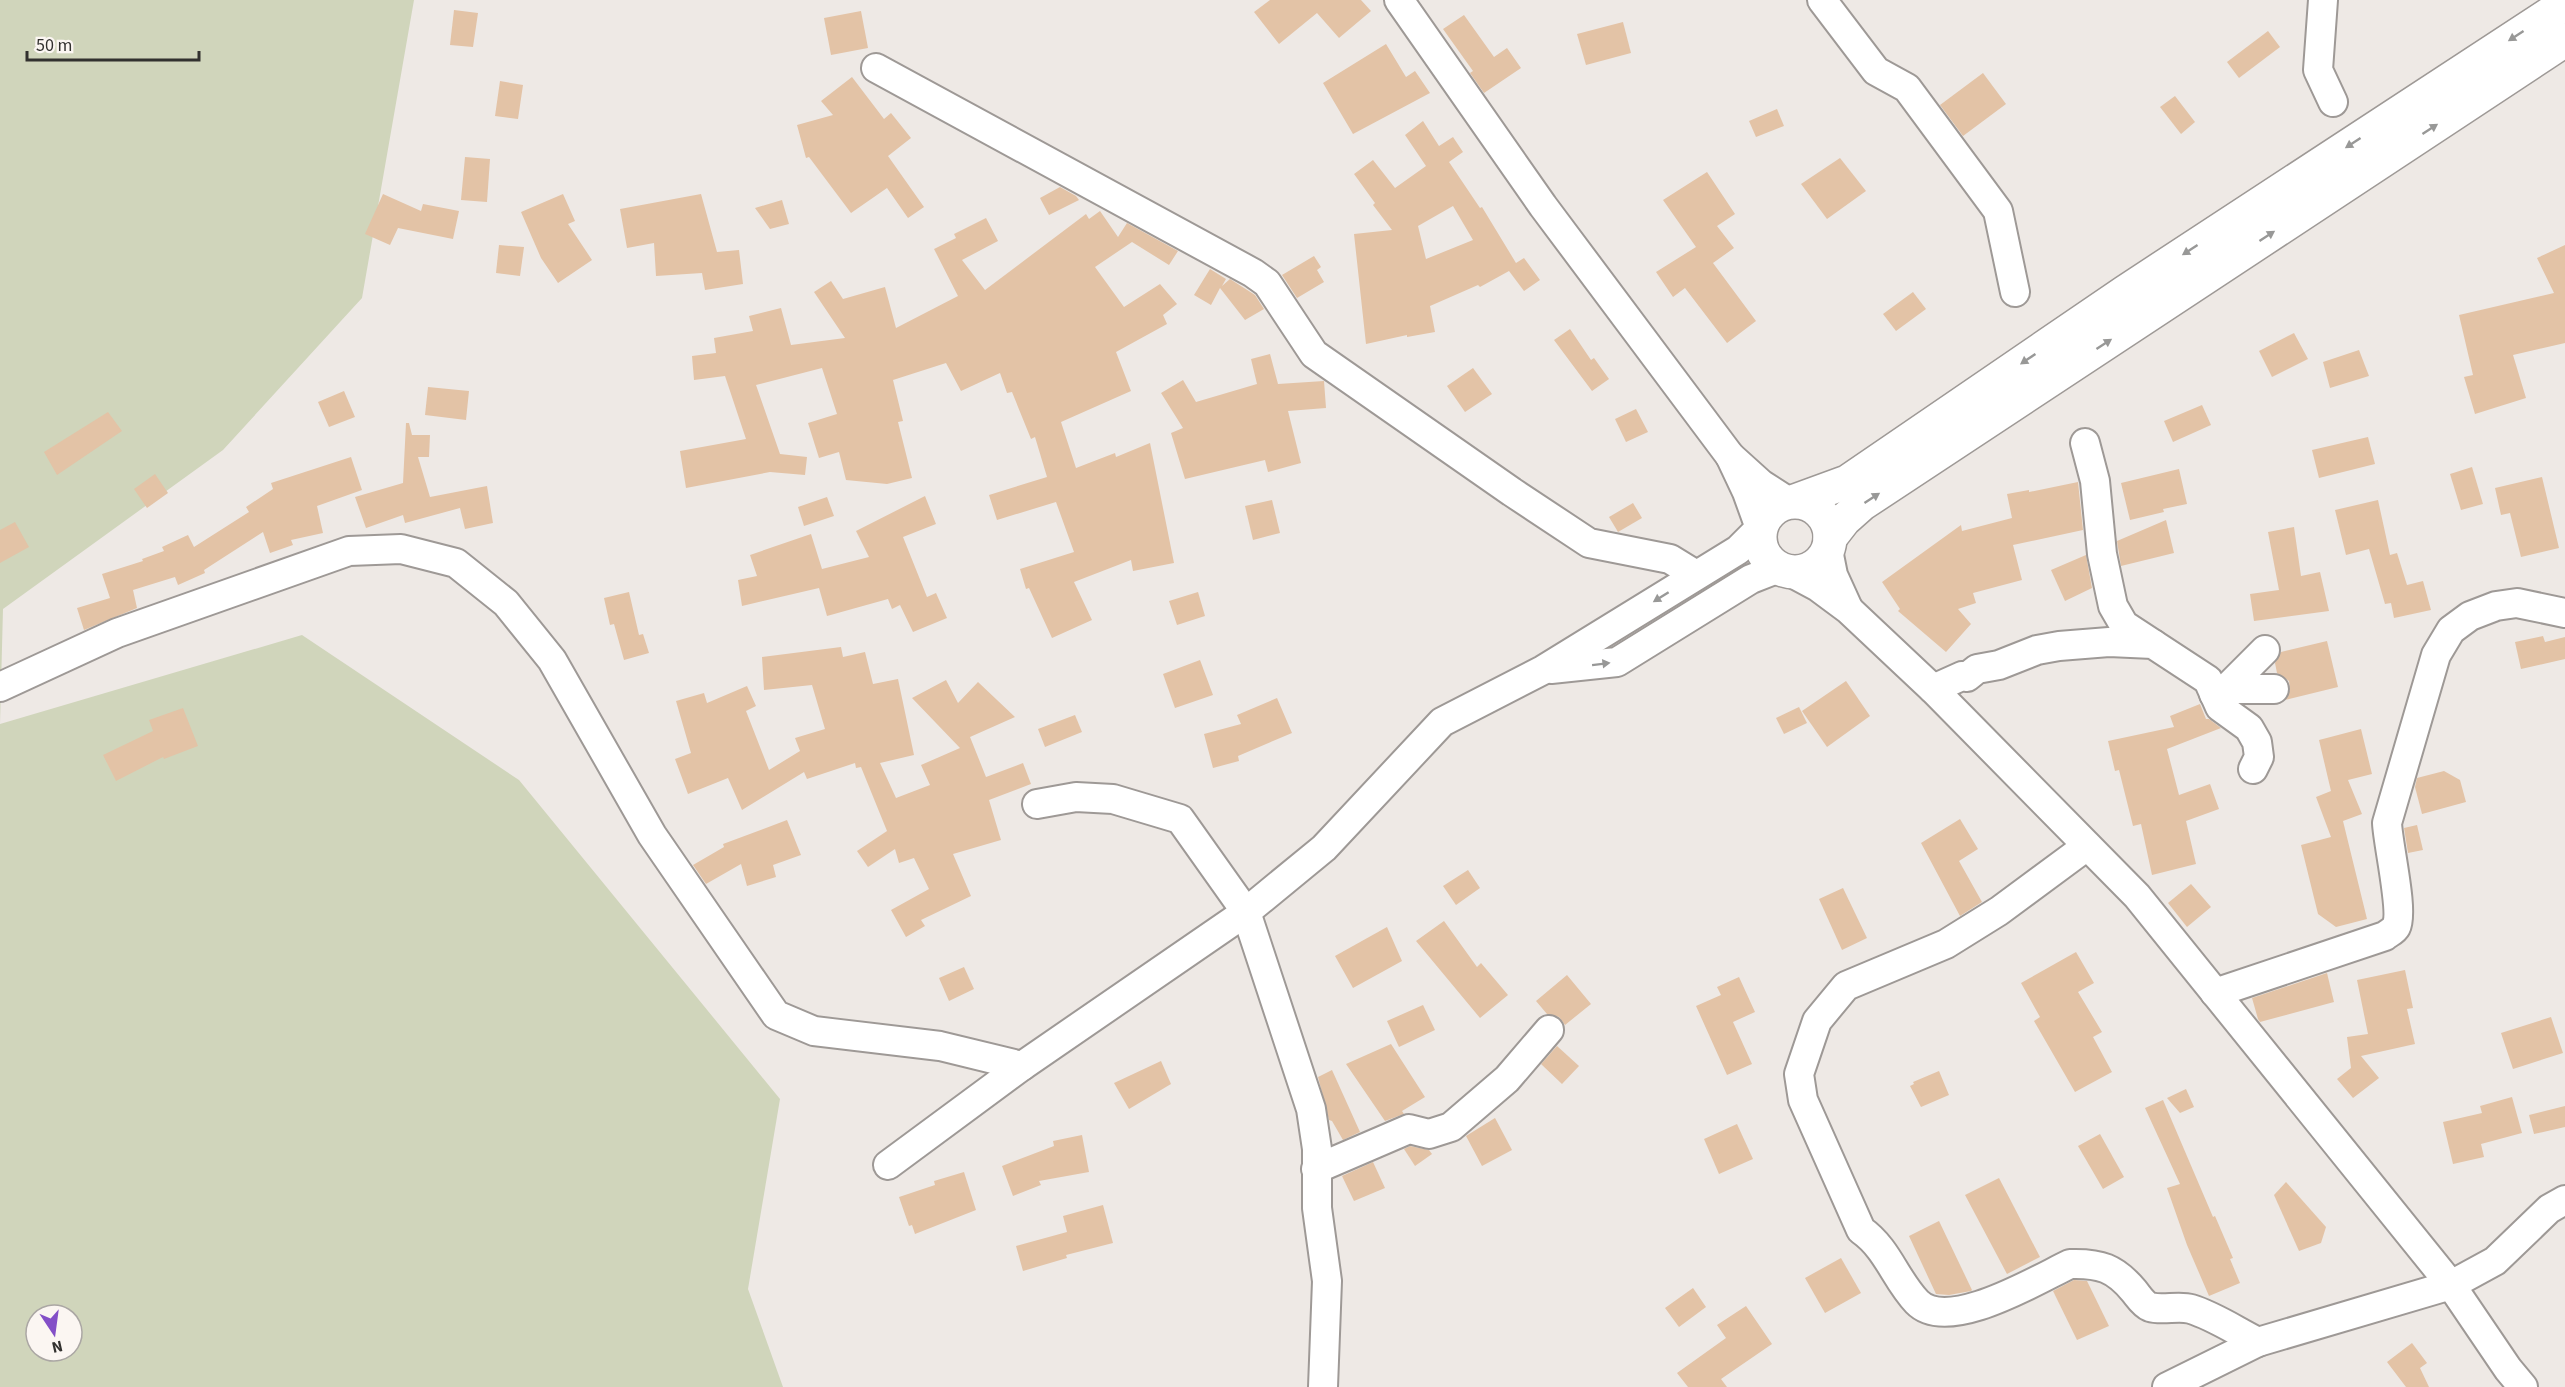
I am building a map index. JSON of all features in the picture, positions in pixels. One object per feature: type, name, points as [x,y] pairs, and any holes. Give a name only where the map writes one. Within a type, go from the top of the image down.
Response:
[{"type":"main road","points":[[2565,4],[2125,292],[1847,482],[1773,509],[1765,517],[1760,528],[1759,540],[1762,551],[1769,562],[1784,570],[1802,571],[1813,567],[1822,560],[1844,520],[1862,504],[2565,40]]},
{"type":"main road","points":[[1792,502],[1816,508],[1824,517],[1829,544]]},
{"type":"street","points":[[888,1165],[1022,1066],[1246,912],[1324,848],[1442,722],[1543,670],[1738,549],[1760,528],[1748,492],[1730,456],[1543,206],[1399,0]]},
{"type":"street","points":[[1822,0],[1876,71],[1907,88],[1998,212],[2015,292]]},
{"type":"street","points":[[2323,0],[2318,70],[2333,102]]},
{"type":"street","points":[[876,68],[1253,273],[1267,283],[1314,354],[1589,543],[1670,559],[1696,575]]},
{"type":"street","points":[[2085,443],[2095,481],[2102,554],[2113,606],[2124,625],[2208,680],[2219,693],[2220,707],[2249,728],[2257,742],[2259,757],[2253,770]]},
{"type":"street","points":[[1730,456],[1761,484],[1792,502]]},
{"type":"street","points":[[1829,544],[1833,575],[1849,610]]},
{"type":"street","points":[[0,687],[117,633],[349,551],[401,549],[456,563],[506,603],[552,660],[652,835],[776,1015],[814,1031],[940,1046],[1022,1066]]},
{"type":"street","points":[[1543,670],[1617,662],[1751,579],[1784,570],[1818,587],[1849,610],[1934,689],[2137,896],[2451,1285],[2508,1369],[2523,1387]]},
{"type":"street","points":[[2215,993],[2385,936],[2395,929],[2399,915],[2388,842],[2388,823],[2436,655],[2451,630],[2470,616],[2496,606],[2517,603],[2565,613]]},
{"type":"street","points":[[1934,689],[1962,676],[1967,677],[1977,669],[1999,665],[2037,650],[2059,645],[2109,642],[2153,644]]},
{"type":"street","points":[[2219,693],[2265,651]]},
{"type":"street","points":[[2219,693],[2237,689],[2274,689]]},
{"type":"street","points":[[1037,804],[1076,797],[1113,799],[1180,819],[1246,912],[1311,1109],[1317,1149],[1317,1208],[1327,1281],[1323,1387]]},
{"type":"street","points":[[2087,846],[1999,911],[1946,944],[1846,986],[1817,1021],[1799,1074],[1803,1100],[1861,1230],[1875,1240],[1918,1303],[1938,1312],[1978,1307],[2070,1264],[2083,1264],[2113,1269],[2144,1304],[2153,1308],[2192,1309],[2258,1341]]},
{"type":"street","points":[[1316,1169],[1409,1129],[1429,1134],[1451,1127],[1507,1079],[1550,1030]]},
{"type":"street","points":[[2167,1387],[2258,1341],[2451,1285],[2495,1261],[2549,1209],[2565,1200]]},
{"type":"green space","points":[[0,0],[414,0],[362,298],[223,450],[3,609],[0,724]]},
{"type":"green space","points":[[302,635],[519,780],[780,1099],[748,1289],[783,1387],[0,1387],[0,724]]},
{"type":"building","points":[[1270,0],[1361,0],[1371,11],[1339,38],[1317,13],[1279,44],[1254,12]]},
{"type":"building","points":[[454,10],[478,13],[473,47],[450,45]]},
{"type":"building","points":[[861,11],[868,48],[831,55],[824,18]]},
{"type":"building","points":[[1464,15],[1494,57],[1507,48],[1521,68],[1484,93],[1470,73],[1473,71],[1443,29]]},
{"type":"building","points":[[1623,22],[1631,53],[1586,65],[1577,34]]},
{"type":"building","points":[[2268,31],[2280,47],[2239,78],[2227,62]]},
{"type":"building","points":[[1386,44],[1406,77],[1415,71],[1430,93],[1353,134],[1323,83]]},
{"type":"building","points":[[1983,73],[2006,104],[1963,136],[1940,105]]},
{"type":"building","points":[[852,77],[884,119],[891,113],[911,138],[888,156],[924,207],[908,218],[887,188],[851,213],[809,157],[806,158],[797,125],[833,115],[821,101]]},
{"type":"building","points":[[500,81],[523,85],[518,119],[495,116]]},
{"type":"building","points":[[2175,96],[2195,122],[2181,134],[2160,107]]},
{"type":"building","points":[[1777,109],[1784,126],[1756,137],[1749,121]]},
{"type":"building","points":[[1423,121],[1439,146],[1453,137],[1463,152],[1449,162],[1480,208],[1482,207],[1516,263],[1524,258],[1540,280],[1524,291],[1509,271],[1480,287],[1478,285],[1430,306],[1435,332],[1407,337],[1407,335],[1366,344],[1354,234],[1392,230],[1354,174],[1373,160],[1395,188],[1426,166],[1405,135]],"holes":[[[1453,206],[1473,240],[1426,259],[1418,226]]]},
{"type":"building","points":[[465,157],[490,159],[487,202],[461,200]]},
{"type":"building","points":[[1840,158],[1866,191],[1827,219],[1801,184]]},
{"type":"building","points":[[1707,172],[1735,214],[1717,226],[1734,248],[1713,263],[1756,321],[1727,343],[1685,288],[1673,297],[1656,272],[1696,247],[1663,200]]},
{"type":"building","points":[[1060,187],[1079,200],[1049,215],[1040,198]]},
{"type":"building","points":[[383,194],[421,211],[423,204],[459,211],[453,239],[398,228],[390,245],[365,234]]},
{"type":"building","points":[[563,194],[575,221],[568,224],[592,260],[558,283],[541,258],[521,212]]},
{"type":"building","points":[[701,194],[717,252],[739,250],[743,284],[705,290],[702,273],[656,276],[654,243],[627,248],[620,209]]},
{"type":"building","points":[[782,200],[789,224],[770,229],[755,208]]},
{"type":"building","points":[[1100,211],[1118,237],[1127,223],[1178,251],[1169,265],[1132,242],[1095,267],[1124,307],[1160,284],[1177,304],[1163,315],[1167,324],[1116,352],[1131,391],[1061,422],[1076,468],[1115,453],[1116,457],[1150,443],[1174,563],[1133,571],[1131,560],[1074,582],[1092,620],[1052,638],[1029,588],[1026,589],[1020,569],[1074,552],[1056,502],[997,520],[989,495],[1047,477],[1035,437],[1031,439],[1012,392],[1007,393],[1000,373],[961,391],[946,363],[893,380],[903,421],[898,422],[912,478],[887,484],[846,480],[839,452],[819,458],[808,423],[837,414],[822,368],[756,385],[780,454],[807,457],[805,475],[770,472],[686,488],[680,451],[746,439],[725,376],[694,380],[692,356],[716,353],[714,338],[753,331],[749,316],[781,308],[791,345],[845,338],[814,292],[831,281],[843,299],[885,287],[896,328],[958,296],[934,249],[956,238],[954,234],[986,218],[998,241],[962,260],[985,290],[1086,214],[1089,219]]},
{"type":"building","points":[[499,245],[524,247],[520,276],[496,273]]},
{"type":"building","points":[[2565,245],[2565,343],[2513,355],[2526,398],[2475,414],[2464,377],[2473,375],[2459,315],[2554,293],[2537,258]]},
{"type":"building","points":[[1314,256],[1321,267],[1317,270],[1324,282],[1297,298],[1282,275]]},
{"type":"building","points":[[1210,269],[1226,279],[1222,286],[1230,279],[1255,295],[1264,309],[1245,320],[1220,288],[1211,305],[1194,295]]},
{"type":"building","points":[[1913,292],[1926,309],[1896,331],[1883,314]]},
{"type":"building","points":[[1570,329],[1591,360],[1594,358],[1609,379],[1592,391],[1554,340]]},
{"type":"building","points":[[2294,333],[2308,359],[2272,377],[2259,351]]},
{"type":"building","points":[[2359,350],[2369,376],[2330,388],[2323,362]]},
{"type":"building","points":[[1270,354],[1278,384],[1324,381],[1326,408],[1288,411],[1301,463],[1268,472],[1265,460],[1185,479],[1171,433],[1183,428],[1161,393],[1183,380],[1196,402],[1257,384],[1251,359]]},
{"type":"building","points":[[1473,368],[1492,394],[1465,412],[1447,386]]},
{"type":"building","points":[[428,387],[469,391],[466,420],[425,415]]},
{"type":"building","points":[[344,391],[355,417],[329,427],[318,402]]},
{"type":"building","points":[[2202,405],[2211,425],[2173,442],[2164,421]]},
{"type":"building","points":[[1636,409],[1648,432],[1626,442],[1615,419]]},
{"type":"building","points":[[108,412],[122,431],[57,475],[44,452]]},
{"type":"building","points":[[406,423],[409,423],[412,435],[430,435],[429,457],[418,457],[430,497],[487,486],[493,523],[465,529],[460,508],[405,523],[403,515],[366,528],[355,497],[403,483]]},
{"type":"building","points":[[2368,437],[2375,464],[2319,478],[2312,450]]},
{"type":"building","points":[[351,457],[362,490],[317,506],[323,533],[291,540],[293,545],[270,553],[263,532],[204,570],[205,573],[178,585],[175,577],[133,590],[137,608],[84,630],[77,608],[110,598],[102,574],[143,561],[142,559],[164,551],[162,547],[188,535],[194,547],[249,512],[246,507],[273,489],[271,483]]},
{"type":"building","points":[[2472,467],[2483,504],[2461,510],[2450,474]]},
{"type":"building","points":[[2179,469],[2187,504],[2130,520],[2121,483]]},
{"type":"building","points":[[155,474],[168,493],[147,508],[134,489]]},
{"type":"building","points":[[2542,477],[2559,548],[2521,557],[2510,513],[2501,515],[2495,488]]},
{"type":"building","points":[[2078,482],[2083,530],[2013,545],[2022,580],[1973,593],[1976,603],[1958,609],[1971,624],[1946,652],[1898,611],[1900,609],[1882,582],[1961,525],[1962,531],[2012,518],[2007,494]]},
{"type":"building","points":[[925,496],[936,524],[903,537],[927,597],[936,593],[947,618],[913,632],[900,605],[892,609],[888,599],[827,616],[819,588],[742,606],[738,580],[757,576],[750,555],[811,534],[822,569],[869,557],[856,531]]},
{"type":"building","points":[[827,497],[834,516],[804,526],[798,507]]},
{"type":"building","points":[[1272,500],[1280,533],[1253,540],[1245,506]]},
{"type":"building","points":[[2378,500],[2390,555],[2397,553],[2407,585],[2423,581],[2431,610],[2394,618],[2391,603],[2385,604],[2369,549],[2346,555],[2335,510]]},
{"type":"building","points":[[1633,503],[1642,518],[1618,532],[1609,517]]},
{"type":"building","points":[[2166,520],[2174,553],[2121,566],[2117,541]]},
{"type":"building","points":[[15,522],[29,547],[0,563],[0,530]]},
{"type":"building","points":[[2294,527],[2301,576],[2320,572],[2329,611],[2254,621],[2250,594],[2279,590],[2268,532]]},
{"type":"building","points":[[2086,555],[2092,588],[2065,601],[2051,570]]},
{"type":"building","points":[[629,592],[639,635],[643,634],[649,653],[624,660],[614,624],[610,625],[604,598]]},
{"type":"building","points":[[1198,592],[1205,616],[1177,625],[1169,601]]},
{"type":"building","points":[[2543,636],[2545,642],[2565,637],[2565,659],[2521,669],[2515,642]]},
{"type":"building","points":[[2327,641],[2338,687],[2285,700],[2290,690],[2289,681],[2277,673],[2275,663],[2281,652]]},
{"type":"building","points":[[841,647],[843,657],[865,652],[873,684],[898,679],[914,755],[880,763],[896,798],[930,785],[921,765],[960,748],[912,698],[946,680],[958,703],[978,682],[1015,717],[970,737],[986,777],[1023,763],[1031,784],[989,800],[1001,840],[953,854],[971,896],[921,920],[925,926],[906,937],[891,910],[929,889],[914,858],[899,863],[895,849],[868,867],[857,851],[887,831],[861,767],[856,768],[855,763],[807,779],[804,772],[742,810],[728,778],[688,794],[675,759],[691,753],[676,701],[704,693],[707,703],[747,686],[756,706],[746,711],[769,770],[800,751],[795,738],[825,729],[812,685],[764,690],[762,657]]},
{"type":"building","points":[[1200,660],[1213,695],[1175,708],[1163,674]]},
{"type":"building","points":[[1846,681],[1870,716],[1827,747],[1802,711]]},
{"type":"building","points":[[1277,698],[1292,733],[1238,756],[1239,761],[1213,768],[1204,734],[1241,724],[1237,715]]},
{"type":"building","points":[[2200,704],[2206,719],[2221,728],[2167,749],[2179,795],[2210,784],[2219,809],[2186,821],[2196,864],[2152,875],[2141,824],[2133,826],[2119,770],[2115,771],[2108,741],[2174,727],[2170,716]]},
{"type":"building","points":[[1799,707],[1807,723],[1784,734],[1776,718]]},
{"type":"building","points":[[183,708],[198,746],[164,759],[163,757],[116,781],[103,755],[153,731],[149,720]]},
{"type":"building","points":[[1075,715],[1082,732],[1045,747],[1038,729]]},
{"type":"building","points":[[2361,729],[2372,774],[2348,780],[2362,814],[2343,821],[2367,919],[2336,927],[2318,914],[2301,845],[2331,837],[2316,797],[2331,791],[2319,740]]},
{"type":"building","points":[[2444,771],[2460,780],[2466,802],[2422,814],[2415,787],[2417,778]]},
{"type":"building","points":[[1960,819],[1978,849],[1959,861],[1982,902],[1960,916],[1921,843]]},
{"type":"building","points":[[787,820],[801,855],[773,865],[776,877],[747,886],[741,864],[706,884],[693,865],[724,847],[723,844]]},
{"type":"building","points":[[2417,825],[2423,850],[2408,853],[2404,828]]},
{"type":"building","points":[[1468,870],[1480,888],[1456,905],[1443,886]]},
{"type":"building","points":[[2191,884],[2211,907],[2187,927],[2168,903]]},
{"type":"building","points":[[1843,888],[1867,938],[1842,950],[1819,899]]},
{"type":"building","points":[[1444,921],[1477,967],[1481,963],[1508,995],[1480,1018],[1416,941]]},
{"type":"building","points":[[1387,927],[1402,961],[1353,988],[1335,956]]},
{"type":"building","points":[[2076,952],[2094,983],[2078,992],[2102,1032],[2093,1037],[2112,1072],[2075,1092],[2034,1021],[2040,1017],[2021,983]]},
{"type":"building","points":[[964,967],[974,989],[949,1001],[939,978]]},
{"type":"building","points":[[2405,970],[2413,1008],[2407,1009],[2415,1044],[2361,1056],[2379,1078],[2353,1098],[2337,1079],[2351,1068],[2347,1037],[2368,1034],[2357,980]]},
{"type":"building","points":[[2327,973],[2334,1002],[2260,1022],[2252,998]]},
{"type":"building","points":[[1567,975],[1591,1004],[1565,1025],[1559,1017],[1547,1014],[1536,1001]]},
{"type":"building","points":[[1739,977],[1755,1012],[1733,1022],[1752,1064],[1727,1075],[1696,1006],[1721,995],[1717,987]]},
{"type":"building","points":[[1423,1005],[1435,1030],[1399,1047],[1387,1021]]},
{"type":"building","points":[[2551,1017],[2563,1053],[2513,1069],[2501,1033]]},
{"type":"building","points":[[1391,1044],[1425,1097],[1402,1111],[1404,1114],[1385,1121],[1346,1064]]},
{"type":"building","points":[[1557,1046],[1579,1066],[1562,1084],[1541,1064]]},
{"type":"building","points":[[1161,1061],[1171,1084],[1129,1109],[1114,1083]]},
{"type":"building","points":[[1332,1070],[1360,1132],[1343,1140],[1332,1121],[1329,1120],[1318,1077]]},
{"type":"building","points":[[1939,1071],[1949,1095],[1921,1107],[1910,1086],[1914,1084],[1913,1082]]},
{"type":"building","points":[[2186,1089],[2194,1107],[2180,1113],[2167,1098]]},
{"type":"building","points":[[2512,1097],[2522,1133],[2481,1144],[2484,1157],[2453,1164],[2443,1122],[2482,1113],[2480,1106]]},
{"type":"building","points":[[2163,1100],[2233,1258],[2230,1259],[2240,1283],[2209,1296],[2187,1245],[2167,1188],[2180,1184],[2145,1108]]},
{"type":"building","points":[[2565,1106],[2565,1127],[2534,1134],[2529,1115]]},
{"type":"building","points":[[1495,1118],[1512,1150],[1482,1166],[1466,1136]]},
{"type":"building","points":[[1737,1124],[1753,1159],[1719,1174],[1704,1139]]},
{"type":"building","points":[[2100,1134],[2124,1177],[2103,1189],[2078,1146]]},
{"type":"building","points":[[1082,1135],[1089,1172],[1039,1181],[1041,1185],[1013,1196],[1002,1166],[1054,1146],[1053,1141]]},
{"type":"building","points":[[1410,1146],[1429,1150],[1432,1154],[1415,1166],[1404,1149]]},
{"type":"building","points":[[1373,1162],[1385,1188],[1354,1201],[1342,1176]]},
{"type":"building","points":[[964,1172],[976,1210],[915,1234],[912,1225],[909,1226],[899,1197],[935,1185],[934,1181]]},
{"type":"building","points":[[1999,1178],[2040,1257],[2007,1274],[1965,1195]]},
{"type":"building","points":[[2286,1182],[2326,1227],[2321,1243],[2299,1251],[2274,1195]]},
{"type":"building","points":[[1103,1205],[1113,1243],[1066,1255],[1067,1258],[1023,1271],[1016,1246],[1067,1232],[1063,1216]]},
{"type":"building","points":[[1939,1221],[1971,1291],[1949,1295],[1936,1294],[1909,1236]]},
{"type":"building","points":[[1841,1258],[1861,1293],[1825,1313],[1805,1278]]},
{"type":"building","points":[[2074,1280],[2087,1281],[2109,1326],[2077,1340],[2053,1291]]},
{"type":"building","points":[[1693,1288],[1706,1307],[1679,1327],[1665,1308]]},
{"type":"building","points":[[1746,1306],[1772,1344],[1721,1379],[1727,1387],[1688,1387],[1677,1373],[1726,1338],[1717,1325]]},
{"type":"building","points":[[2412,1343],[2427,1363],[2420,1368],[2429,1387],[2406,1387],[2387,1362]]}]
